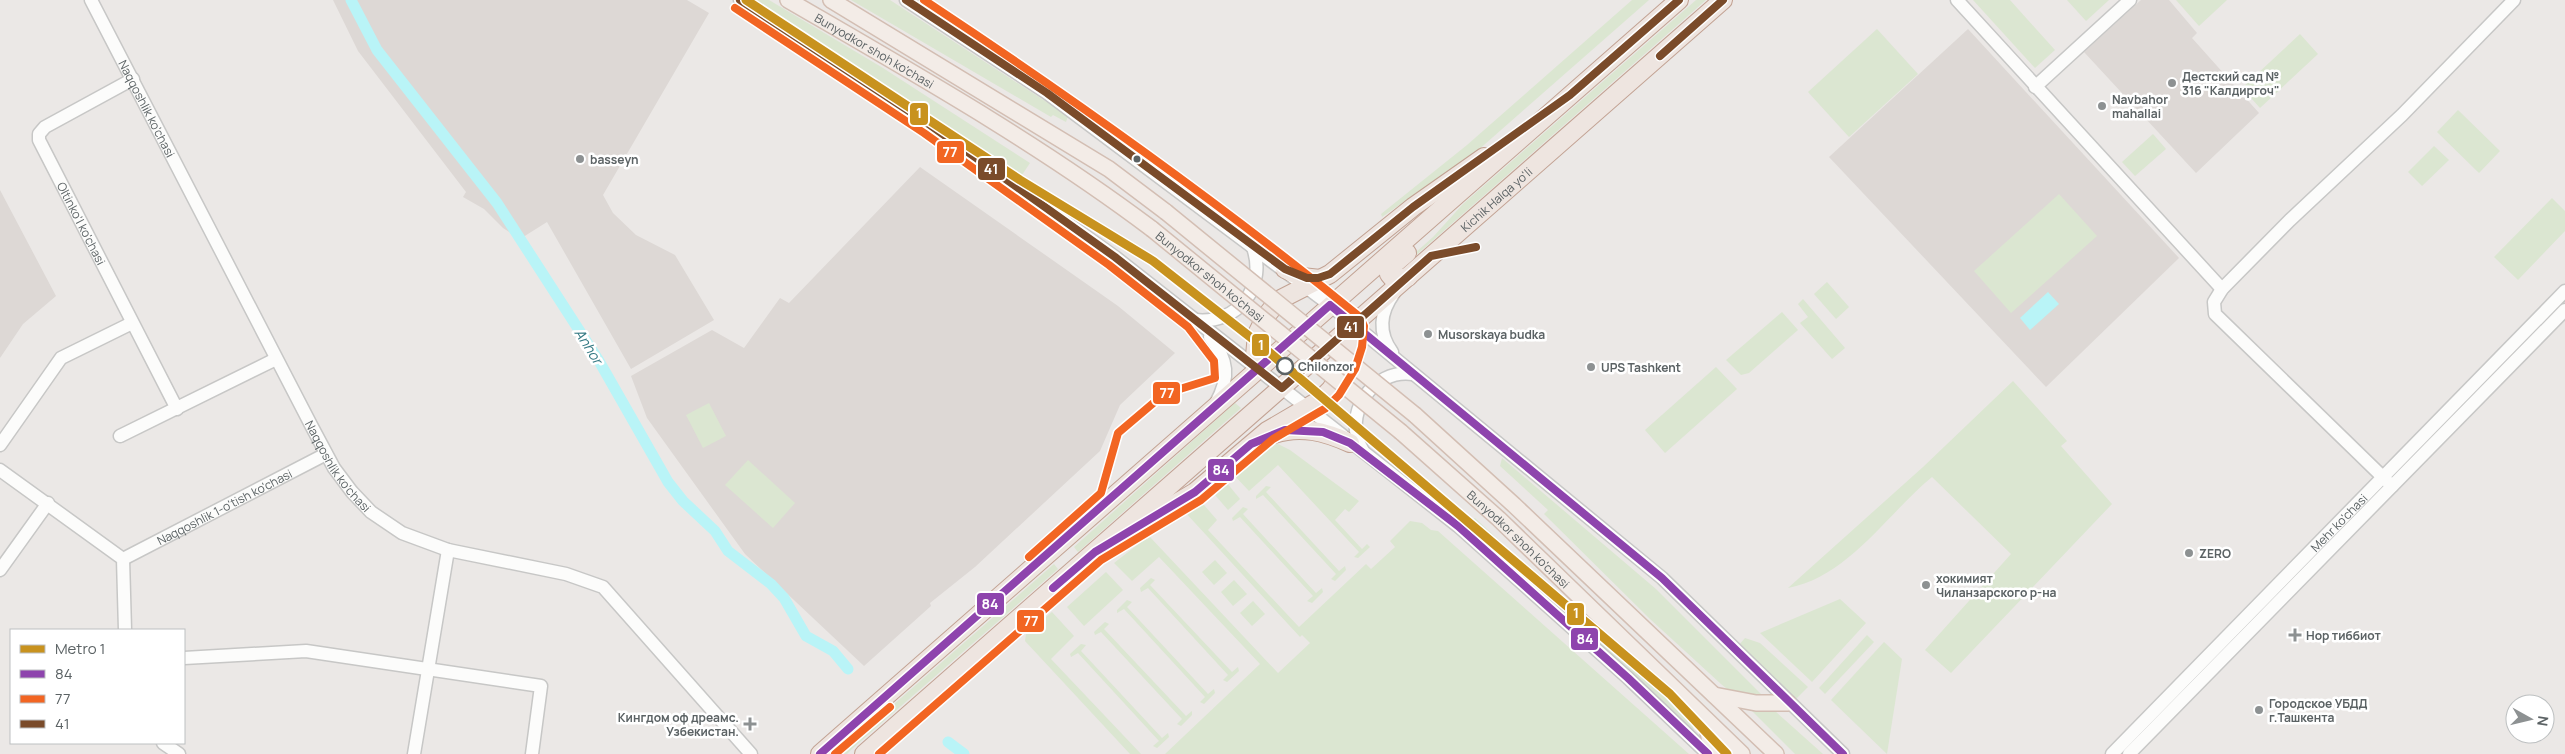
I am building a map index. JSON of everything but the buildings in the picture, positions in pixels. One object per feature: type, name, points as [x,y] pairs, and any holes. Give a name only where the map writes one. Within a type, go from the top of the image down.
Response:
[{"type":"highway","points":[[820,754],[1678,0]]},
{"type":"highway","name":"Kichik Halqa yo'li","points":[[864,754],[1724,0]]},
{"type":"highway","points":[[1258,369],[1255,343],[1266,316],[1279,300],[1348,261],[1413,208],[1570,95]]},
{"type":"highway","points":[[1408,277],[1394,280],[1389,274],[1390,269],[1438,224],[1461,191]]},
{"type":"highway","points":[[1285,269],[1313,282]]},
{"type":"highway","points":[[1095,552],[1194,492],[1267,431],[1308,409],[1326,395],[1343,371],[1351,352],[1354,325]]},
{"type":"highway","points":[[1251,444],[1280,432],[1297,429],[1323,432],[1350,443]]},
{"type":"highway","points":[[1046,555],[1057,554],[1066,559],[1069,568],[1065,578]]},
{"type":"main road","name":"Bunyodkor shoh ko'chasi","points":[[788,0],[912,72],[1092,184],[1152,229],[1401,432],[1499,519],[1742,754]]},
{"type":"main road","name":"Bunyodkor shoh ko'chasi","points":[[831,0],[1109,169],[1166,212],[1416,415],[1776,754]]},
{"type":"main road","points":[[1714,695],[1756,703],[1788,702]]},
{"type":"main road","points":[[1705,719],[1713,754]]},
{"type":"street","name":"Naqqoshlik ko'chasi","points":[[91,0],[326,454],[352,492],[381,519],[413,539],[448,550],[566,574],[603,587],[751,754]]},
{"type":"street","points":[[740,0],[930,125],[1115,257],[1196,320],[1350,443],[1458,526],[1628,678],[1708,754]]},
{"type":"street","points":[[906,0],[1047,93],[1285,269]]},
{"type":"street","points":[[1957,0],[2222,289]]},
{"type":"street","points":[[2035,87],[2130,0]]},
{"type":"street","points":[[2383,486],[2215,314],[2214,302],[2222,289],[2290,220],[2402,115],[2514,0]]},
{"type":"street","name":"Oltinko'l ko'chasi","points":[[133,79],[45,127],[41,130],[39,140],[177,409]]},
{"type":"street","points":[[1196,320],[1223,317],[1236,310],[1247,300],[1257,275],[1257,260],[1252,245]]},
{"type":"street","points":[[1408,277],[1388,302],[1382,326],[1387,346],[1409,371]]},
{"type":"street","points":[[1313,282],[1330,305],[1662,578],[1843,754]]},
{"type":"street","name":"Mehr ko'chasi","points":[[2469,399],[2565,291]]},
{"type":"street","name":"Mehr ko'chasi","points":[[2129,754],[2247,625],[2383,486],[2469,399],[2565,310]]},
{"type":"street","points":[[1196,320],[1220,351],[1225,363],[1226,380],[1211,410]]},
{"type":"street","points":[[0,445],[61,358],[132,323]]},
{"type":"street","points":[[120,436],[276,359]]},
{"type":"street","points":[[1364,454],[1357,440],[1355,426],[1357,412],[1363,399],[1385,378],[1409,371]]},
{"type":"street","name":"Naqqoshlik 1-o'tish ko'chasi","points":[[123,559],[326,454]]},
{"type":"street","points":[[0,470],[123,559],[125,629]]},
{"type":"street","points":[[0,570],[48,503]]},
{"type":"street","points":[[414,754],[448,550]]},
{"type":"street","name":"Mehr ko'chasi","points":[[2112,754],[2233,640]]},
{"type":"street","points":[[185,658],[306,651],[541,686],[532,754]]},
{"type":"street","points":[[164,744],[179,754]]},
{"type":"shaded area","points":[[333,0],[687,0],[709,13],[603,195],[613,213],[636,235],[675,255],[714,320],[631,369],[547,222],[520,239],[503,228],[484,209],[463,197],[466,192],[358,51]]},
{"type":"shaded area","name":"Дестский сад № 316 \"Калдиргоч\"","points":[[2141,0],[2169,0],[2197,33],[2192,38],[2259,113],[2196,173],[2084,52]]},
{"type":"shaded area","points":[[1968,29],[2179,258],[2046,387],[1829,157]]},
{"type":"shaded area","points":[[920,167],[1118,306],[1175,353],[1120,405],[1100,451],[975,567],[930,603],[931,606],[864,666],[745,554],[647,418],[631,376],[712,330],[744,348],[780,298],[789,303]]},
{"type":"shaded area","points":[[0,190],[56,296],[23,324],[0,358]]},
{"type":"green space","points":[[750,0],[769,0],[883,68],[1030,163],[1020,178]]},
{"type":"green space","points":[[851,0],[890,0],[1068,116],[1066,122],[1053,115],[1051,117]]},
{"type":"green space","points":[[1632,0],[1649,0],[1476,152],[1382,217],[1381,214],[1467,145]]},
{"type":"green space","points":[[1696,0],[1706,0],[1397,272],[1396,270],[1433,237],[1463,204]]},
{"type":"green space","points":[[1973,0],[2010,0],[2055,50],[2035,68]]},
{"type":"green space","points":[[2067,0],[2109,0],[2086,21]]},
{"type":"green space","points":[[2176,0],[2227,0],[2199,26]]},
{"type":"green space","points":[[1877,29],[1918,74],[1849,137],[1808,92]]},
{"type":"green space","points":[[2300,34],[2318,54],[2260,108],[2242,88]]},
{"type":"green space","points":[[2458,110],[2500,151],[2479,173],[2437,132]]},
{"type":"green space","points":[[2153,134],[2166,149],[2135,176],[2122,162]]},
{"type":"green space","points":[[2434,146],[2449,160],[2422,186],[2408,172]]},
{"type":"green space","points":[[2059,194],[2097,236],[2011,313],[1974,271]]},
{"type":"green space","points":[[2552,198],[2565,211],[2565,231],[2518,280],[2494,257]]},
{"type":"green space","points":[[1827,282],[1849,307],[1836,319],[1814,294]]},
{"type":"green space","points":[[1803,299],[1845,348],[1832,359],[1800,323],[1808,317],[1798,304]]},
{"type":"green space","points":[[1782,312],[1798,330],[1749,373],[1741,375],[1726,360]]},
{"type":"green space","points":[[1716,367],[1737,389],[1665,453],[1645,430]]},
{"type":"green space","points":[[2013,381],[2067,441],[2061,446],[2112,504],[1951,673],[1925,650],[2011,554],[1932,477],[1848,558],[1810,582],[1788,588],[1923,467]]},
{"type":"green space","points":[[709,403],[726,436],[703,448],[686,415]]},
{"type":"green space","points":[[1235,403],[1241,408],[1078,552],[1074,547]]},
{"type":"green space","points":[[1272,441],[1290,450],[1359,501],[1349,512],[1345,509],[1335,520],[1362,549],[1367,544],[1370,547],[1358,558],[1354,557],[1359,552],[1278,465],[1249,491],[1230,471]]},
{"type":"green space","points":[[1502,458],[1656,589],[1763,696],[1732,693],[1721,684],[1650,619],[1544,514],[1548,510],[1500,466]]},
{"type":"green space","points":[[748,460],[795,503],[773,528],[725,485]]},
{"type":"green space","points":[[1222,477],[1240,499],[1228,510],[1209,488]]},
{"type":"green space","points":[[1266,486],[1271,487],[1266,492],[1339,571],[1345,566],[1346,570],[1335,581],[1331,579],[1336,574],[1263,495],[1256,499],[1256,496]]},
{"type":"green space","points":[[1198,498],[1217,520],[1208,530],[1299,627],[1366,564],[1371,569],[1395,547],[1390,541],[1410,521],[1422,523],[1431,530],[1438,531],[1689,754],[1165,754],[1260,664],[1159,557],[1132,581],[1114,563],[1141,542],[1150,537],[1278,673],[1310,643],[1302,635],[1300,637],[1183,510]]},
{"type":"green space","points":[[1243,507],[1248,509],[1243,514],[1316,593],[1322,588],[1323,592],[1312,603],[1307,601],[1313,596],[1240,517],[1233,521],[1232,518]]},
{"type":"green space","points":[[1475,518],[1656,685],[1692,721],[1695,736],[1462,526]]},
{"type":"green space","points":[[1215,560],[1227,573],[1214,585],[1202,572]]},
{"type":"green space","points":[[1054,564],[1058,569],[847,754],[837,754]]},
{"type":"green space","points":[[1106,572],[1123,590],[1084,626],[1067,607]]},
{"type":"green space","points":[[1151,578],[1155,580],[1150,585],[1232,672],[1238,667],[1239,671],[1227,682],[1223,680],[1228,675],[1148,588],[1141,592],[1140,588]]},
{"type":"green space","points":[[1234,580],[1247,594],[1233,606],[1221,592]]},
{"type":"green space","points":[[1840,599],[1866,623],[1812,682],[1760,633]]},
{"type":"green space","points":[[1127,600],[1132,602],[1127,607],[1208,694],[1214,689],[1215,693],[1204,704],[1200,702],[1205,697],[1124,609],[1117,613],[1117,610]]},
{"type":"green space","points":[[1253,601],[1265,614],[1252,626],[1240,613]]},
{"type":"green space","points":[[1052,612],[1074,636],[1051,659],[1141,754],[1130,754],[1025,641],[1026,634]]},
{"type":"green space","points":[[1105,622],[1109,624],[1104,629],[1186,716],[1192,711],[1192,715],[1181,726],[1177,724],[1182,719],[1101,632],[1095,635],[1094,632]]},
{"type":"green space","points":[[1867,635],[1874,642],[1825,694],[1819,688]]},
{"type":"green space","points":[[1745,638],[1760,643],[1808,687],[1795,700],[1738,646]]},
{"type":"green space","points":[[1884,642],[1902,659],[1887,754],[1831,700]]},
{"type":"green space","points":[[1081,644],[1086,645],[1081,651],[1162,738],[1168,733],[1169,737],[1157,748],[1153,746],[1159,741],[1078,653],[1071,657],[1070,654]]},
{"type":"green space","points":[[1751,710],[1775,711],[1823,754],[1795,754]]},
{"type":"water","points":[[2048,292],[2059,304],[2030,330],[2020,318]]},
{"type":"waterway","name":"Anhor","points":[[351,0],[377,50],[497,203],[599,361],[668,482],[683,501],[715,531],[728,551],[771,584],[784,598],[806,636],[833,651],[848,669]]},
{"type":"waterway","name":"Anhor","points":[[948,742],[964,754]]},
{"type":"metro line","name":"1","points":[[746,0],[1020,180],[1153,261],[1263,347],[1670,694],[1727,754]]},
{"type":"transit line","name":"41","points":[[740,0],[930,125],[1115,257],[1282,388],[1431,256],[1476,247]]},
{"type":"transit line","name":"41","points":[[906,0],[1047,93],[1285,269],[1307,278],[1318,278],[1330,274],[1413,207],[1570,95],[1679,0]]},
{"type":"transit line","name":"77","points":[[879,754],[1101,560],[1201,500],[1273,439],[1326,408],[1339,395],[1355,369],[1362,347],[1364,326],[1360,317],[1201,193],[1036,75],[924,0]]},
{"type":"transit line","name":"41","points":[[1660,56],[1723,0]]},
{"type":"transit line","name":"77","points":[[735,8],[924,133],[1109,265],[1188,327],[1214,361],[1215,378],[1164,394],[1118,433],[1101,493],[1029,557]]},
{"type":"transit line","name":"84","points":[[820,754],[1330,305],[1662,578],[1843,754]]},
{"type":"transit line","name":"84","points":[[1053,588],[1095,552],[1195,492],[1251,444],[1285,430],[1323,432],[1350,443],[1458,526],[1628,678],[1708,754]]},
{"type":"transit line","name":"77","points":[[835,754],[890,707]]},
{"type":"place","name":"Дестский сад № 316 \"Калдиргоч\"","points":[[2172,83]]},
{"type":"place","name":"Navbahor mahallai","points":[[2102,106]]},
{"type":"place","name":"basseyn","points":[[580,159]]},
{"type":"place","name":"Musorskaya budka","points":[[1428,334]]},
{"type":"place","name":"Chilonzor","points":[[1285,366]]},
{"type":"place","name":"UPS Tashkent","points":[[1591,367]]},
{"type":"place","name":"ZERO","points":[[2189,553]]},
{"type":"place","name":"хокимият Чиланзарского р-на","points":[[1926,585]]},
{"type":"place","name":"Нор тиббиот","points":[[2295,635]]},
{"type":"place","name":"Городское УБДД г.Ташкента","points":[[2259,710]]},
{"type":"place","name":"Кингдом оф дреамс. Узбекистан.","points":[[750,724]]}]
